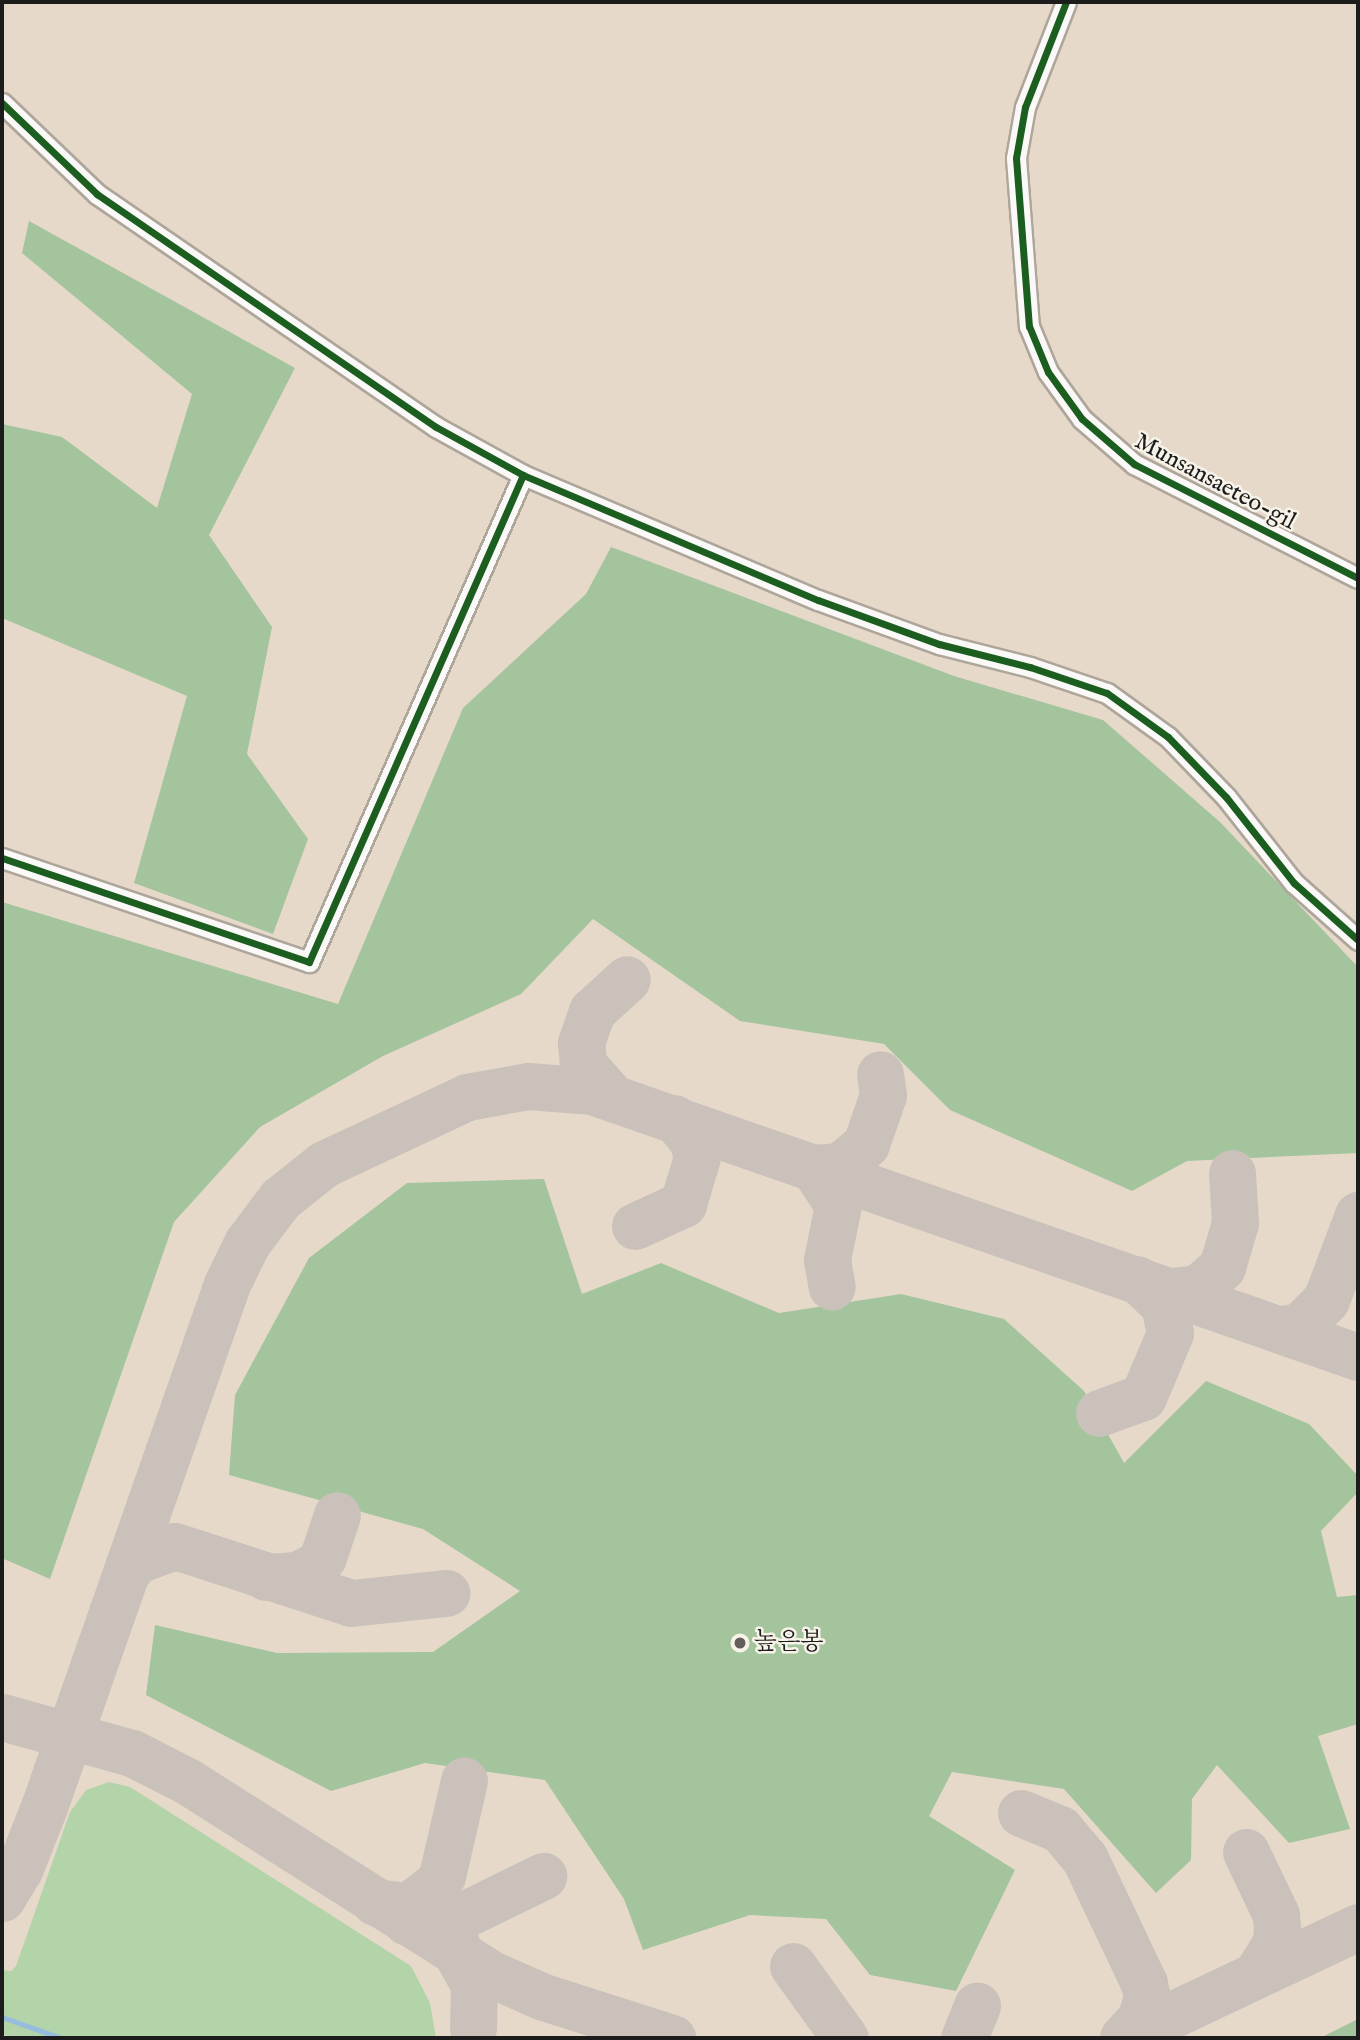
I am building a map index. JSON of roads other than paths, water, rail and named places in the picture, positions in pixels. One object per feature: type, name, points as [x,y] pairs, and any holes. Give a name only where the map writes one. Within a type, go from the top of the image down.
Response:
[{"type":"street","name":"Munsansaeteo-gil","points":[[1066,2],[1025,107],[1016,158],[1029,326],[1048,372],[1082,419],[1133,464],[1358,578]]},
{"type":"street","points":[[2,103],[97,194],[436,427],[523,475],[818,600],[939,644],[1030,667],[1107,694],[1168,737],[1226,797],[1294,883],[1358,940]]},
{"type":"street","points":[[2,858],[309,962],[523,475]]},
{"type":"waterway","points":[[2,2017],[61,2038]]},
{"type":"place","name":"높은봉","points":[[740,1643]]}]
